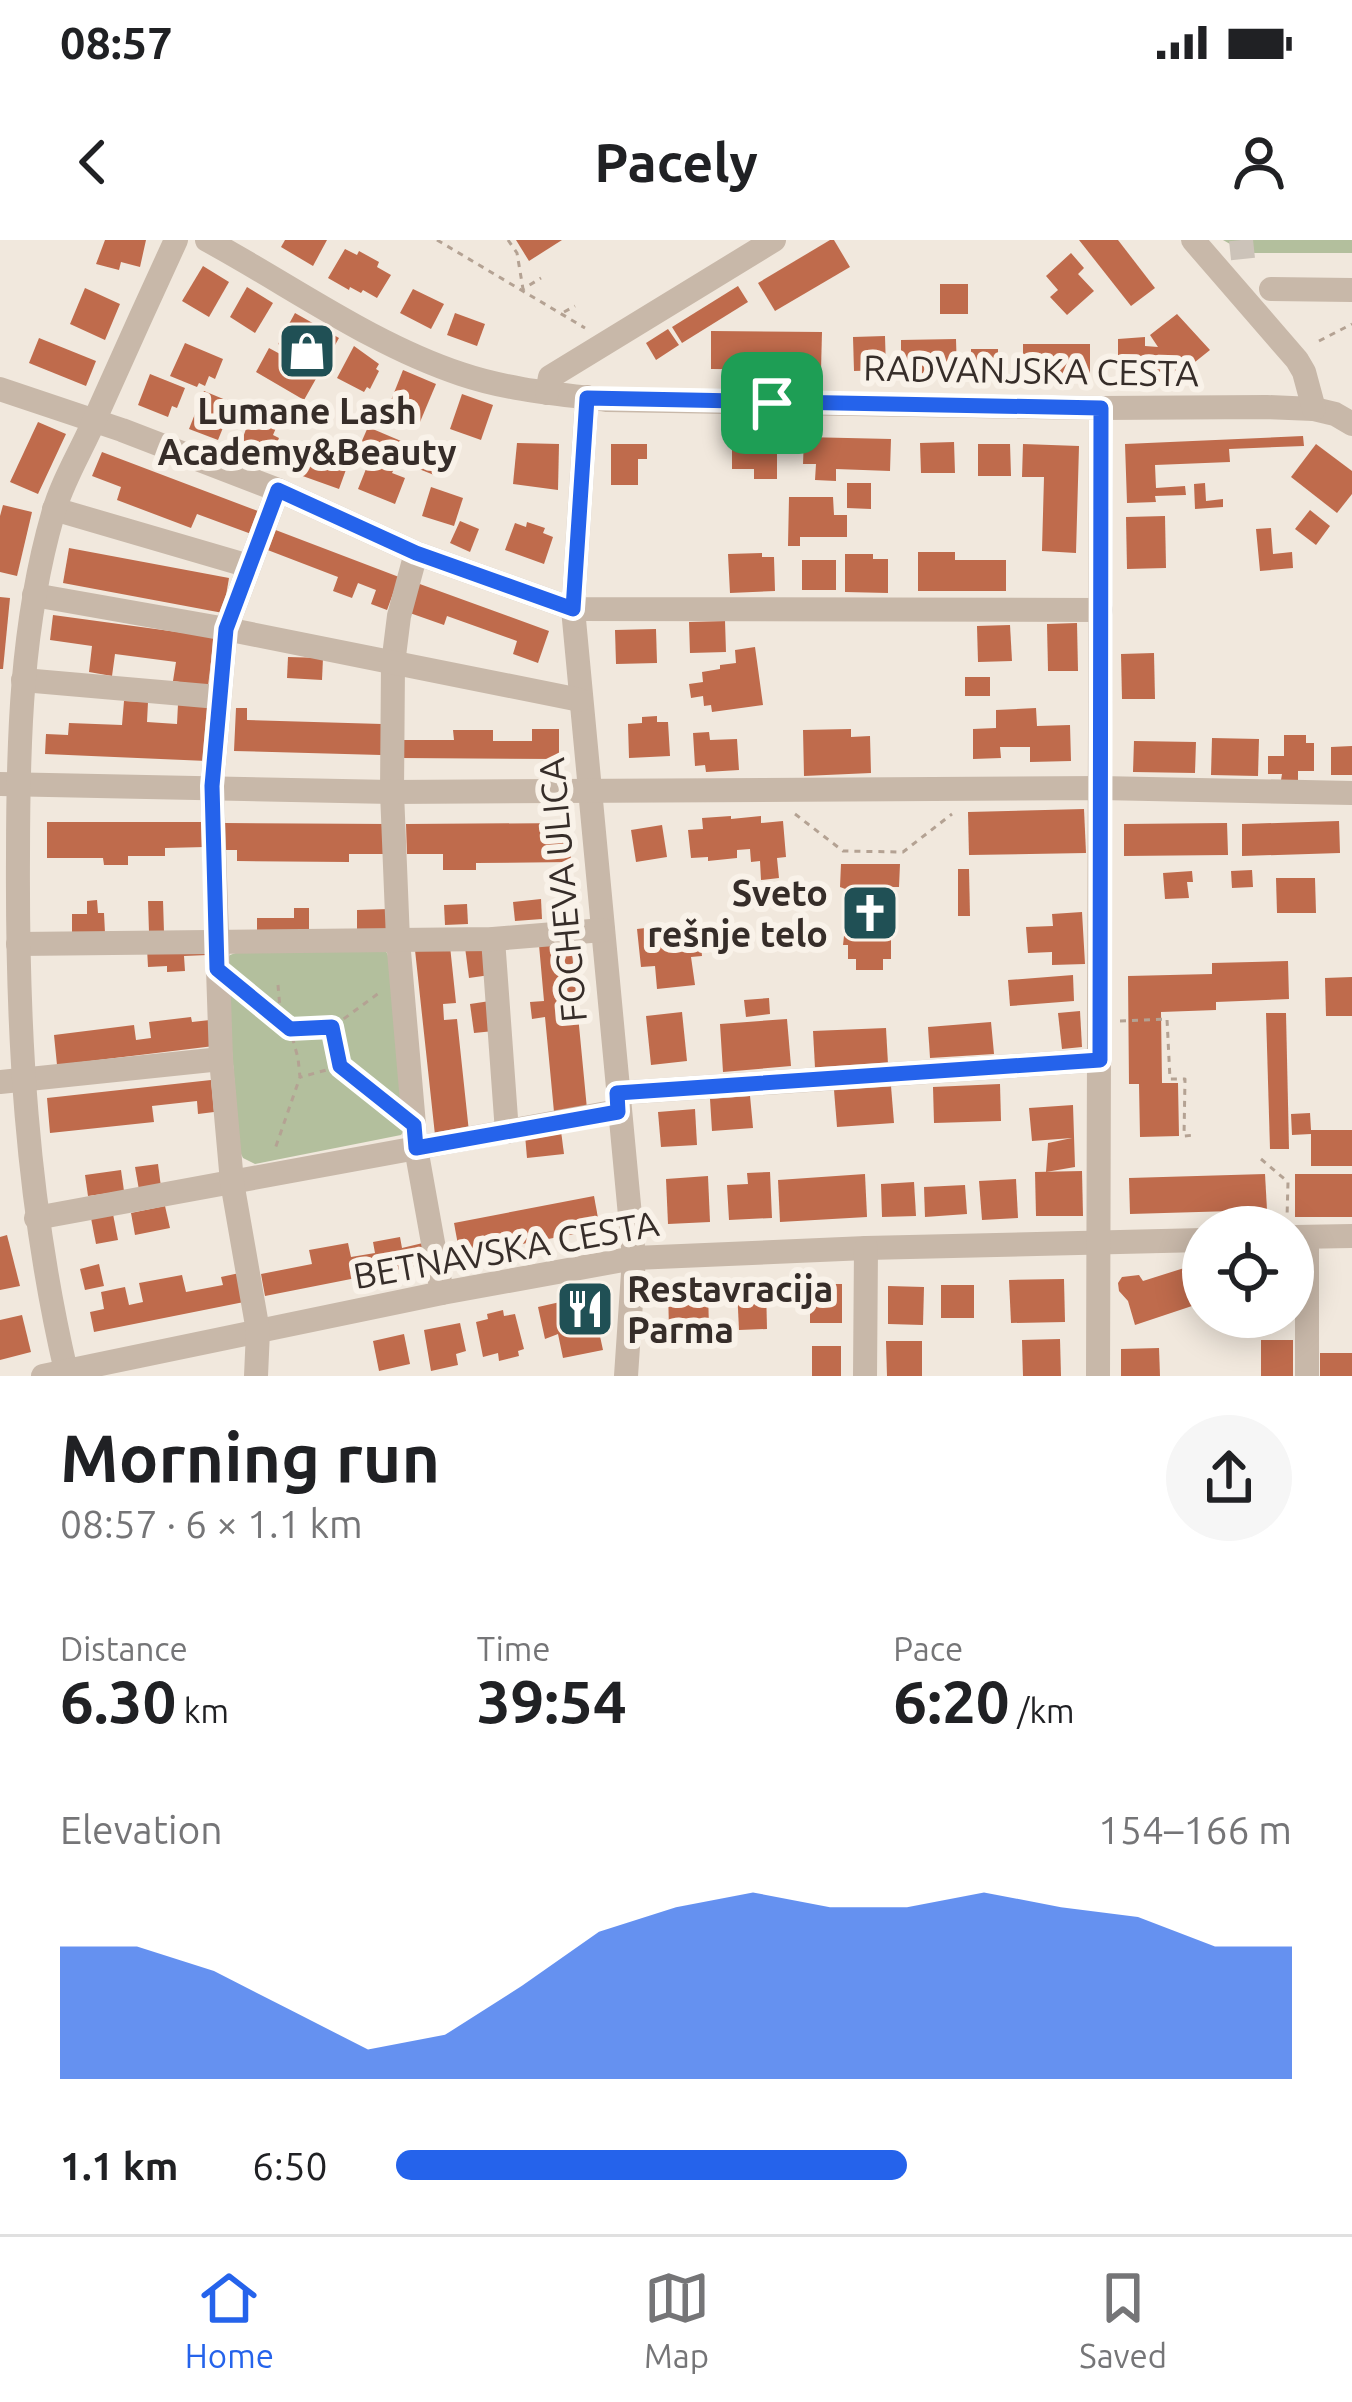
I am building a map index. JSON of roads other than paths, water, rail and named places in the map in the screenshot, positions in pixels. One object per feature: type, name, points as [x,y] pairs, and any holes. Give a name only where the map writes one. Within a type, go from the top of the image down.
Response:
[{"type":"street","points":[[55,1374],[48,1293],[12,1082],[17,944],[9,785],[34,596],[54,509],[176,240]]},
{"type":"street","name":"RADVANJSKA CESTA","points":[[207,240],[430,362],[484,381],[547,393],[587,398],[1314,409]]},
{"type":"street","points":[[547,393],[550,377],[774,240]]},
{"type":"street","points":[[1193,240],[1297,360],[1314,409],[1352,424]]},
{"type":"street","points":[[1271,289],[1352,290]]},
{"type":"street","points":[[0,388],[278,490],[416,553],[573,609],[1100,610]]},
{"type":"street","name":"FOCHEVA ULICA","points":[[587,398],[573,609],[634,1258],[626,1376]]},
{"type":"street","points":[[1098,1376],[1101,408]]},
{"type":"street","points":[[256,1376],[258,1331],[232,1182],[220,1059],[212,786],[226,629],[278,490]]},
{"type":"street","points":[[54,509],[249,566]]},
{"type":"street","points":[[416,553],[399,616],[393,664],[392,792],[398,940],[415,1137],[442,1292]]},
{"type":"street","points":[[34,596],[580,700]]},
{"type":"street","points":[[23,680],[218,698]]},
{"type":"street","points":[[9,785],[392,792],[1100,788],[1352,793]]},
{"type":"street","points":[[17,944],[493,939],[603,930]]},
{"type":"street","points":[[493,939],[507,1132]]},
{"type":"street","points":[[12,1082],[220,1059]]},
{"type":"street","points":[[36,1218],[266,1176],[415,1137],[507,1132],[618,1102],[1100,1060]]},
{"type":"street","points":[[1314,1233],[1352,1236]]},
{"type":"street","name":"BETNAVSKA CESTA","points":[[55,1374],[442,1292],[634,1258],[1182,1241]]},
{"type":"street","points":[[866,1248],[866,1376]]},
{"type":"street","points":[[1304,1338],[1307,1376]]},
{"type":"tunnel","points":[[1241,240],[1243,259]]},
{"type":"place","name":"Lumane Lash Academy&Beauty","points":[[307,351]]},
{"type":"place","name":"Sveto rešnje telo","points":[[870,913]]},
{"type":"place","name":"Restavracija Parma","points":[[585,1309]]}]
